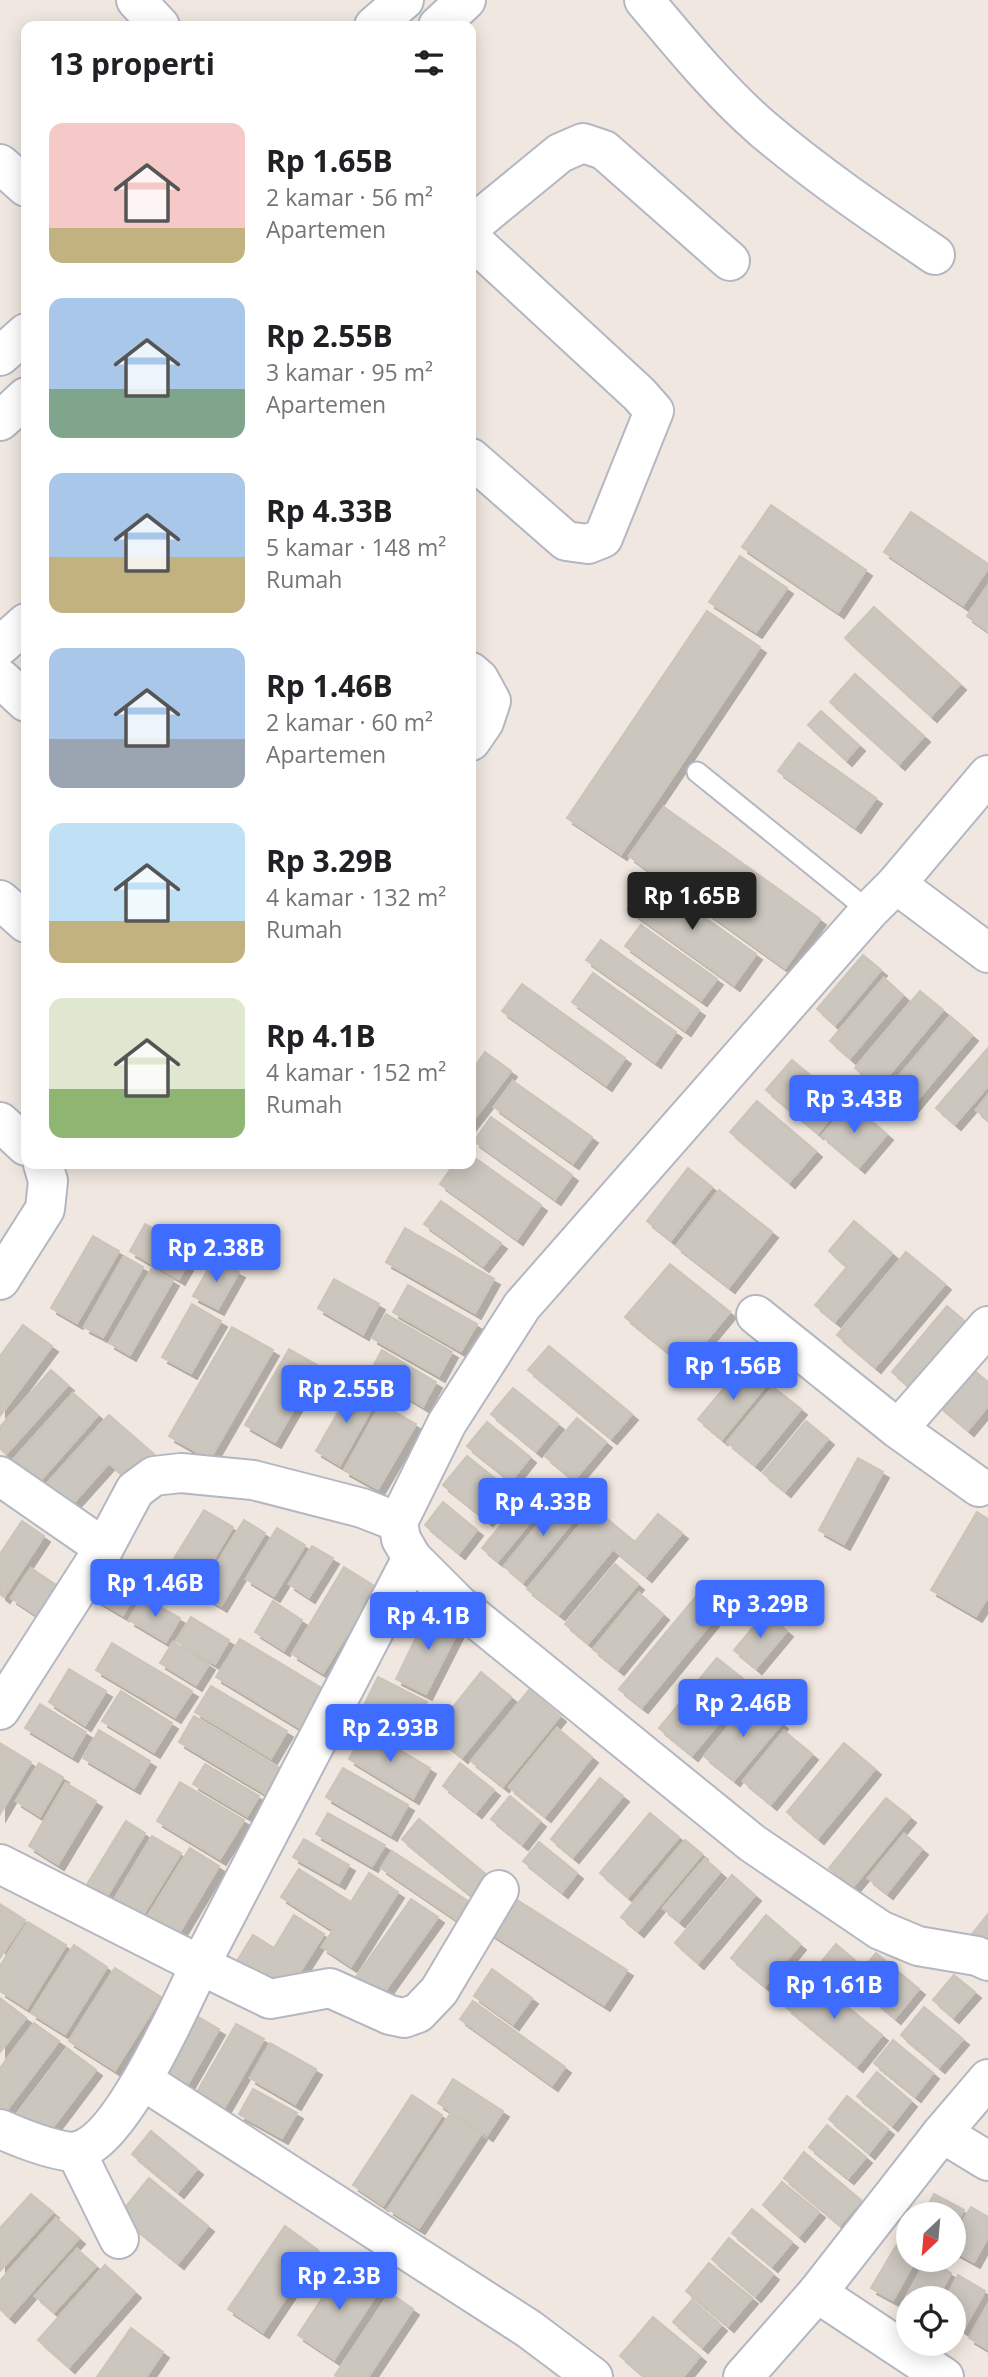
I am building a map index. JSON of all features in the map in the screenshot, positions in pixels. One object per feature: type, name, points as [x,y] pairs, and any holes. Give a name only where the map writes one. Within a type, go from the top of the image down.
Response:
[{"type":"street","points":[[136,0],[155,21]]},
{"type":"street","points":[[379,21],[404,0]]},
{"type":"street","points":[[443,21],[466,0]]},
{"type":"street","points":[[644,0],[692,57],[761,127],[837,189],[935,255]]},
{"type":"street","points":[[476,222],[560,153],[583,143],[604,150],[730,261]]},
{"type":"street","points":[[0,164],[21,183]]},
{"type":"street","points":[[476,244],[639,394],[654,411],[603,538],[588,544],[566,541],[476,462]]},
{"type":"street","points":[[0,356],[21,337]]},
{"type":"street","points":[[0,646],[21,627]]},
{"type":"street","points":[[476,676],[491,701],[484,722],[476,734]]},
{"type":"street","points":[[0,678],[21,697]]},
{"type":"street","points":[[988,775],[522,1306],[447,1423],[398,1522],[401,1539],[412,1558],[459,1605],[752,1843],[880,1930],[918,1946],[977,1956],[988,1961]]},
{"type":"street","points":[[883,897],[988,953]]},
{"type":"street","points":[[0,900],[21,919]]},
{"type":"street","points":[[0,1122],[21,1141]]},
{"type":"street","points":[[0,1280],[45,1209],[48,1181],[44,1169]]},
{"type":"street","points":[[756,1315],[898,1429],[979,1487]]},
{"type":"street","points":[[898,1429],[988,1326]]},
{"type":"street","points":[[0,1710],[104,1548],[135,1490],[153,1476],[181,1473],[253,1480],[362,1508],[398,1522]]},
{"type":"street","points":[[0,1476],[104,1548]]},
{"type":"street","points":[[0,2129],[36,2144],[76,2152],[98,2141],[144,2081],[200,1965],[412,1558]]},
{"type":"street","points":[[0,1864],[270,1999],[330,1988],[390,2015],[404,2018],[418,2013],[439,1991],[499,1890]]},
{"type":"street","points":[[743,2377],[817,2293],[942,2133],[988,2079]]},
{"type":"street","points":[[144,2081],[529,2329],[593,2377]]},
{"type":"street","points":[[942,2133],[988,2161]]},
{"type":"street","points":[[76,2152],[119,2239]]},
{"type":"street","points":[[817,2293],[944,2377]]},
{"type":"lane","points":[[698,772],[883,897]]},
{"type":"building","points":[[771,505],[866,570],[838,612],[742,547]]},
{"type":"building","points":[[911,512],[988,564],[963,605],[884,552]]},
{"type":"building","points":[[740,556],[787,588],[756,632],[709,602]]},
{"type":"building","points":[[988,585],[988,631],[967,616]]},
{"type":"building","points":[[874,607],[960,684],[931,716],[845,638]]},
{"type":"building","points":[[707,611],[760,647],[621,854],[567,818]]},
{"type":"building","points":[[855,674],[924,736],[899,764],[830,702]]},
{"type":"building","points":[[821,711],[859,745],[846,760],[808,725]]},
{"type":"building","points":[[799,743],[876,798],[855,827],[778,771]]},
{"type":"building","points":[[664,807],[820,919],[785,968],[629,856]]},
{"type":"building","points":[[651,879],[756,954],[734,985],[628,909]]},
{"type":"building","points":[[641,925],[717,979],[701,1000],[625,946]]},
{"type":"building","points":[[601,940],[699,1010],[685,1030],[586,960]]},
{"type":"building","points":[[863,955],[881,970],[835,1025],[817,1009]]},
{"type":"building","points":[[593,973],[676,1032],[655,1062],[572,1002]]},
{"type":"building","points":[[884,978],[903,995],[850,1058],[830,1041]]},
{"type":"building","points":[[522,984],[625,1058],[606,1085],[502,1011]]},
{"type":"building","points":[[920,991],[943,1010],[878,1088],[855,1068]]},
{"type":"building","points":[[950,1016],[972,1035],[912,1106],[890,1087]]},
{"type":"building","points":[[987,1049],[988,1086],[955,1124],[936,1108]]},
{"type":"building","points":[[485,1052],[511,1071],[476,1116],[476,1065]]},
{"type":"building","points":[[792,1060],[843,1102],[818,1133],[766,1090]]},
{"type":"building","points":[[513,1081],[592,1137],[573,1163],[494,1107]]},
{"type":"building","points":[[988,1095],[988,1120],[976,1110]]},
{"type":"building","points":[[757,1101],[816,1151],[789,1182],[730,1132]]},
{"type":"building","points":[[850,1103],[887,1134],[859,1167],[822,1136]]},
{"type":"building","points":[[491,1117],[572,1175],[555,1199],[476,1142],[476,1138]]},
{"type":"building","points":[[476,1159],[541,1205],[517,1239],[440,1184],[450,1169],[476,1169]]},
{"type":"building","points":[[688,1168],[712,1187],[671,1240],[647,1221]]},
{"type":"building","points":[[719,1190],[772,1232],[729,1287],[676,1246]]},
{"type":"building","points":[[441,1201],[501,1243],[483,1266],[424,1224]]},
{"type":"building","points":[[854,1221],[892,1253],[835,1321],[815,1305],[847,1267],[829,1251]]},
{"type":"building","points":[[145,1224],[194,1252],[179,1279],[130,1251]]},
{"type":"building","points":[[405,1228],[494,1279],[475,1313],[386,1262]]},
{"type":"building","points":[[93,1236],[119,1251],[77,1323],[51,1308]]},
{"type":"building","points":[[906,1252],[945,1284],[875,1367],[837,1335]]},
{"type":"building","points":[[124,1256],[143,1267],[103,1337],[84,1327]]},
{"type":"building","points":[[214,1259],[239,1272],[218,1309],[193,1296]]},
{"type":"building","points":[[670,1264],[730,1312],[685,1366],[625,1317]]},
{"type":"building","points":[[152,1268],[173,1280],[130,1355],[109,1343]]},
{"type":"building","points":[[334,1279],[379,1304],[363,1334],[318,1308]]},
{"type":"building","points":[[408,1285],[477,1324],[461,1351],[393,1312]]},
{"type":"building","points":[[192,1304],[221,1321],[191,1373],[162,1357]]},
{"type":"building","points":[[947,1306],[973,1328],[918,1394],[892,1372]]},
{"type":"building","points":[[386,1314],[452,1352],[439,1376],[372,1338]]},
{"type":"building","points":[[23,1325],[52,1346],[0,1416],[0,1356]]},
{"type":"building","points":[[232,1327],[273,1350],[210,1459],[169,1436]]},
{"type":"building","points":[[549,1346],[632,1414],[611,1438],[528,1370]]},
{"type":"building","points":[[289,1349],[319,1366],[275,1442],[245,1425]]},
{"type":"building","points":[[382,1350],[436,1382],[423,1406],[369,1374]]},
{"type":"building","points":[[744,1364],[767,1384],[722,1439],[698,1419]]},
{"type":"building","points":[[970,1367],[988,1382],[988,1406],[968,1430],[938,1405]]},
{"type":"building","points":[[51,1370],[68,1385],[6,1454],[0,1448],[0,1427]]},
{"type":"building","points":[[353,1386],[377,1399],[340,1465],[316,1451]]},
{"type":"building","points":[[773,1387],[801,1409],[755,1465],[727,1442]]},
{"type":"building","points":[[513,1388],[558,1424],[536,1451],[491,1414]]},
{"type":"building","points":[[73,1393],[98,1415],[38,1483],[13,1460]]},
{"type":"building","points":[[381,1404],[416,1424],[378,1489],[344,1470]]},
{"type":"building","points":[[109,1415],[154,1454],[130,1481],[109,1463],[66,1511],[42,1489]]},
{"type":"building","points":[[577,1418],[606,1442],[574,1480],[545,1456]]},
{"type":"building","points":[[806,1421],[828,1439],[785,1491],[763,1473]]},
{"type":"building","points":[[487,1422],[530,1457],[511,1481],[467,1446]]},
{"type":"building","points":[[467,1456],[511,1491],[487,1520],[443,1485]]},
{"type":"building","points":[[858,1458],[883,1472],[844,1544],[819,1530]]},
{"type":"building","points":[[533,1486],[549,1499],[498,1561],[482,1548]]},
{"type":"building","points":[[563,1494],[582,1510],[523,1582],[504,1566]]},
{"type":"building","points":[[443,1502],[477,1530],[459,1553],[425,1525]]},
{"type":"building","points":[[594,1508],[635,1542],[658,1514],[682,1533],[646,1576],[613,1549],[559,1614],[527,1589]]},
{"type":"building","points":[[204,1510],[233,1527],[193,1593],[164,1575]]},
{"type":"building","points":[[977,1512],[988,1519],[988,1597],[976,1616],[931,1590]]},
{"type":"building","points":[[244,1520],[265,1533],[221,1606],[199,1593]]},
{"type":"building","points":[[22,1521],[44,1536],[4,1597],[0,1594],[0,1554]]},
{"type":"building","points":[[277,1528],[305,1545],[274,1596],[246,1579]]},
{"type":"building","points":[[312,1546],[333,1558],[309,1597],[289,1584]]},
{"type":"building","points":[[615,1564],[638,1584],[588,1643],[565,1624]]},
{"type":"building","points":[[344,1567],[376,1587],[323,1673],[292,1654]]},
{"type":"building","points":[[31,1568],[62,1589],[43,1619],[11,1598]]},
{"type":"building","points":[[109,1573],[137,1590],[123,1615],[94,1598]]},
{"type":"building","points":[[703,1588],[725,1606],[642,1707],[619,1689]]},
{"type":"building","points":[[639,1593],[663,1614],[618,1669],[593,1649]]},
{"type":"building","points":[[143,1597],[180,1618],[166,1642],[129,1620]]},
{"type":"building","points":[[273,1601],[302,1620],[284,1650],[255,1632]]},
{"type":"building","points":[[430,1609],[461,1625],[426,1694],[396,1679]]},
{"type":"building","points":[[765,1613],[787,1631],[756,1668],[734,1650]]},
{"type":"building","points":[[191,1617],[229,1640],[215,1664],[176,1641]]},
{"type":"building","points":[[240,1639],[325,1690],[302,1729],[216,1677]]},
{"type":"building","points":[[173,1642],[209,1664],[196,1685],[160,1663]]},
{"type":"building","points":[[112,1643],[192,1691],[175,1717],[96,1670]]},
{"type":"building","points":[[717,1658],[751,1685],[692,1755],[659,1728]]},
{"type":"building","points":[[69,1669],[106,1691],[85,1725],[49,1702]]},
{"type":"building","points":[[481,1672],[511,1697],[462,1757],[432,1733]]},
{"type":"building","points":[[378,1677],[427,1702],[408,1737],[360,1713]]},
{"type":"building","points":[[211,1686],[287,1731],[271,1758],[195,1712]]},
{"type":"building","points":[[529,1690],[560,1716],[503,1786],[471,1761]]},
{"type":"building","points":[[121,1691],[172,1723],[154,1752],[102,1721]]},
{"type":"building","points":[[752,1698],[782,1723],[734,1780],[704,1756]]},
{"type":"building","points":[[40,1704],[86,1732],[72,1756],[25,1728]]},
{"type":"building","points":[[194,1716],[281,1769],[266,1794],[179,1742]]},
{"type":"building","points":[[557,1728],[592,1757],[545,1816],[509,1787]]},
{"type":"building","points":[[99,1730],[150,1761],[134,1788],[83,1758]]},
{"type":"building","points":[[366,1730],[430,1768],[413,1798],[349,1759]]},
{"type":"building","points":[[784,1731],[812,1754],[771,1804],[743,1781]]},
{"type":"building","points":[[0,1743],[31,1762],[0,1814]]},
{"type":"building","points":[[844,1743],[875,1769],[818,1838],[787,1812]]},
{"type":"building","points":[[39,1763],[63,1777],[40,1816],[16,1801]]},
{"type":"building","points":[[460,1763],[494,1790],[476,1812],[443,1786]]},
{"type":"building","points":[[205,1764],[259,1796],[247,1816],[193,1784]]},
{"type":"building","points":[[343,1768],[408,1805],[391,1835],[326,1797]]},
{"type":"building","points":[[600,1778],[623,1796],[573,1857],[551,1839]]},
{"type":"building","points":[[180,1782],[244,1820],[220,1859],[157,1821]]},
{"type":"building","points":[[66,1783],[96,1801],[58,1864],[29,1846]]},
{"type":"building","points":[[510,1796],[540,1821],[522,1844],[491,1819]]},
{"type":"building","points":[[886,1798],[910,1817],[853,1887],[829,1868]]},
{"type":"building","points":[[328,1813],[385,1845],[372,1866],[316,1834]]},
{"type":"building","points":[[650,1813],[679,1837],[628,1897],[600,1873]]},
{"type":"building","points":[[419,1819],[488,1876],[472,1896],[402,1839]]},
{"type":"building","points":[[126,1821],[145,1833],[106,1898],[86,1886]]},
{"type":"building","points":[[904,1834],[922,1849],[887,1893],[868,1878]]},
{"type":"building","points":[[152,1836],[181,1853],[136,1926],[108,1910]]},
{"type":"building","points":[[304,1839],[349,1865],[339,1883],[293,1857]]},
{"type":"building","points":[[685,1840],[702,1854],[638,1931],[621,1917]]},
{"type":"building","points":[[539,1842],[577,1873],[562,1892],[523,1861]]},
{"type":"building","points":[[190,1848],[219,1866],[173,1943],[143,1924]]},
{"type":"building","points":[[392,1851],[468,1901],[456,1919],[381,1868]]},
{"type":"building","points":[[705,1859],[720,1872],[679,1921],[663,1908]]},
{"type":"building","points":[[299,1869],[351,1902],[369,1873],[398,1892],[351,1966],[322,1947],[333,1930],[281,1897]]},
{"type":"building","points":[[732,1875],[755,1895],[698,1963],[675,1943]]},
{"type":"building","points":[[511,1896],[627,1970],[604,2005],[489,1932]]},
{"type":"building","points":[[411,1899],[438,1917],[377,2002],[351,1984]]},
{"type":"building","points":[[0,1904],[25,1920],[0,1958]]},
{"type":"building","points":[[988,1914],[988,1947],[972,1934]]},
{"type":"building","points":[[294,1915],[324,1934],[287,1992],[237,1961],[253,1935],[274,1948]]},
{"type":"building","points":[[766,1915],[800,1944],[765,1986],[731,1958]]},
{"type":"building","points":[[28,1922],[66,1945],[27,2008],[0,1991],[0,1966]]},
{"type":"building","points":[[836,1944],[857,1962],[842,1979],[821,1962]]},
{"type":"building","points":[[74,1945],[107,1967],[65,2034],[31,2013]]},
{"type":"building","points":[[876,1953],[919,1989],[895,2018],[852,1982]]},
{"type":"building","points":[[115,1968],[161,1997],[115,2070],[69,2041]]},
{"type":"building","points":[[492,1969],[532,1998],[513,2024],[474,1996]]},
{"type":"building","points":[[954,1975],[975,1992],[953,2017],[933,2000]]},
{"type":"building","points":[[811,1977],[882,2035],[857,2066],[786,2007]]},
{"type":"building","points":[[0,1998],[26,2018],[0,2052]]},
{"type":"building","points":[[473,2001],[565,2067],[552,2085],[460,2019]]},
{"type":"building","points":[[924,2007],[963,2039],[939,2067],[901,2035]]},
{"type":"building","points":[[193,2014],[219,2029],[185,2089],[159,2074]]},
{"type":"building","points":[[34,2023],[59,2041],[6,2111],[0,2106],[0,2068]]},
{"type":"building","points":[[236,2024],[264,2039],[224,2108],[197,2092]]},
{"type":"building","points":[[893,2040],[933,2073],[915,2096],[874,2063]]},
{"type":"building","points":[[270,2043],[316,2069],[295,2104],[250,2078]]},
{"type":"building","points":[[67,2048],[96,2070],[46,2136],[17,2114]]},
{"type":"building","points":[[877,2072],[911,2101],[892,2125],[857,2096]]},
{"type":"building","points":[[453,2079],[503,2111],[487,2135],[438,2103]]},
{"type":"building","points":[[253,2089],[297,2113],[282,2138],[239,2114]]},
{"type":"building","points":[[412,2095],[442,2115],[383,2205],[353,2185]]},
{"type":"building","points":[[847,2096],[888,2129],[869,2153],[829,2119]]},
{"type":"building","points":[[450,2114],[481,2134],[419,2228],[388,2209]]},
{"type":"building","points":[[827,2125],[866,2157],[848,2178],[809,2147]]},
{"type":"building","points":[[151,2131],[197,2169],[178,2192],[132,2154]]},
{"type":"building","points":[[804,2152],[861,2200],[840,2225],[784,2178]]},
{"type":"building","points":[[149,2178],[208,2226],[178,2263],[119,2215]]},
{"type":"building","points":[[782,2182],[819,2212],[799,2236],[763,2205]]},
{"type":"building","points":[[31,2194],[53,2212],[0,2271],[0,2228]]},
{"type":"building","points":[[934,2194],[949,2202],[930,2202]]},
{"type":"building","points":[[971,2207],[988,2217],[988,2237],[974,2262],[966,2258],[966,2216]]},
{"type":"building","points":[[752,2209],[792,2242],[772,2266],[732,2233]]},
{"type":"building","points":[[56,2218],[79,2238],[9,2317],[0,2309],[0,2281]]},
{"type":"building","points":[[285,2226],[318,2250],[263,2332],[228,2309]]},
{"type":"building","points":[[729,2238],[773,2274],[755,2296],[712,2259]]},
{"type":"building","points":[[896,2246],[896,2272],[909,2272],[901,2286],[896,2286],[893,2300],[871,2288]]},
{"type":"building","points":[[77,2249],[96,2266],[54,2312],[35,2296]]},
{"type":"building","points":[[709,2263],[752,2298],[728,2326],[686,2291]]},
{"type":"building","points":[[105,2265],[135,2292],[69,2367],[38,2340]]},
{"type":"building","points":[[344,2265],[380,2289],[334,2359],[298,2335]]},
{"type":"building","points":[[920,2272],[951,2273],[944,2286],[912,2286]]},
{"type":"building","points":[[958,2275],[985,2291],[966,2325],[966,2286],[952,2286]]},
{"type":"building","points":[[390,2293],[413,2309],[368,2377],[337,2377],[335,2375]]},
{"type":"building","points":[[692,2300],[721,2325],[702,2347],[673,2322]]},
{"type":"building","points":[[988,2304],[988,2349],[969,2338]]},
{"type":"building","points":[[653,2317],[700,2356],[683,2377],[645,2377],[620,2356]]},
{"type":"building","points":[[131,2328],[163,2352],[146,2377],[97,2377]]}]
